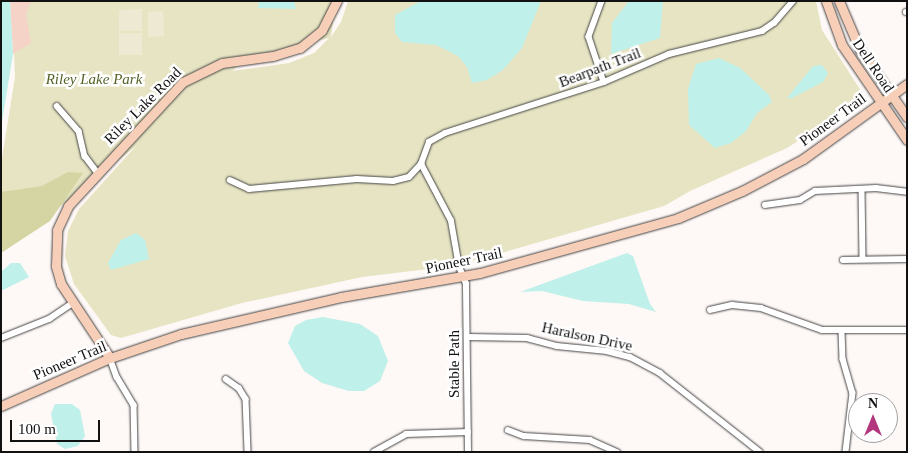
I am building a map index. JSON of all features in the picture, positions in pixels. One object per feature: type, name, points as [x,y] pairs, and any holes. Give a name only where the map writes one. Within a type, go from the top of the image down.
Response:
[{"type":"main road","name":"Riley Lake Road","points":[[110,358],[61,284],[56,266],[57,230],[68,206],[183,82],[222,63],[273,56],[300,48],[322,30],[337,1]]},
{"type":"main road","name":"Dell Road","points":[[826,1],[842,45],[907,140]]},
{"type":"main road","name":"Dell Road","points":[[839,1],[851,35],[907,117]]},
{"type":"main road","name":"Pioneer Trail","points":[[1,406],[110,358],[181,334],[316,302],[463,277],[644,228],[710,206],[803,159],[907,84]]},
{"type":"street","points":[[602,1],[589,37],[604,82]]},
{"type":"street","name":"Bearpath Trail","points":[[230,180],[249,189],[357,179],[393,181],[409,177],[421,164],[429,142],[445,133],[604,82],[690,46],[762,31],[774,24],[793,1]]},
{"type":"street","name":"Riley Lake Road","points":[[57,106],[79,131],[87,160],[98,172]]},
{"type":"street","points":[[421,164],[451,221],[463,277]]},
{"type":"street","points":[[765,205],[800,200],[815,191],[876,188],[907,192]]},
{"type":"street","points":[[862,190],[863,259]]},
{"type":"street","points":[[843,260],[907,259]]},
{"type":"street","name":"Stable Path","points":[[463,277],[468,337],[468,452]]},
{"type":"street","points":[[1,338],[49,318],[73,303]]},
{"type":"street","points":[[710,310],[732,305],[761,308],[813,328],[842,331],[907,330]]},
{"type":"street","points":[[842,331],[843,360],[853,393],[846,452]]},
{"type":"street","name":"Haralson Drive","points":[[468,337],[527,338],[565,348],[602,350],[630,357],[660,373],[757,451]]},
{"type":"street","name":"Riley Lake Road","points":[[110,358],[136,415],[135,452]]},
{"type":"street","points":[[226,379],[239,388],[246,399],[248,452]]},
{"type":"street","points":[[508,430],[524,436],[590,440],[617,452]]},
{"type":"street","points":[[374,452],[406,434],[468,432]]},
{"type":"green space","name":"Riley Lake Park","points":[[12,1],[336,1],[331,37],[341,22],[348,1],[816,1],[822,30],[861,91],[859,102],[787,148],[690,191],[664,206],[470,262],[458,261],[445,267],[362,277],[242,303],[121,338],[111,335],[74,284],[65,256],[68,231],[79,209],[136,146],[30,231],[1,206],[1,164],[15,77]],"holes":[[[329,38],[314,53],[289,63],[232,71],[246,59]]]},
{"type":"green space","points":[[68,172],[83,173],[50,221],[1,253],[1,192],[42,186]]},
{"type":"sand","points":[[10,1],[31,1],[26,14],[31,43],[13,54]]},
{"type":"shaded area","points":[[142,9],[142,31],[119,31],[119,10]]},
{"type":"shaded area","points":[[163,11],[164,36],[148,37],[148,12]]},
{"type":"shaded area","points":[[119,33],[142,33],[142,55],[119,55]]},
{"type":"water","points":[[1,1],[10,1],[13,54],[1,128]]},
{"type":"water","points":[[259,1],[294,1],[296,9],[258,8]]},
{"type":"water","points":[[421,1],[541,1],[522,48],[503,70],[487,80],[472,83],[467,67],[458,56],[436,45],[402,42],[395,33],[395,15]]},
{"type":"water","points":[[629,1],[663,1],[660,38],[611,54],[612,23]]},
{"type":"water","points":[[719,58],[740,68],[769,95],[772,102],[757,113],[746,131],[731,143],[715,148],[689,125],[688,89],[696,64]]},
{"type":"water","points":[[822,65],[828,73],[823,82],[792,98],[787,98],[813,66]]},
{"type":"water","points":[[136,233],[145,240],[149,259],[111,270],[108,263],[121,240]]},
{"type":"water","points":[[627,253],[633,256],[650,304],[656,312],[629,304],[583,301],[542,291],[520,292]]},
{"type":"water","points":[[11,263],[20,263],[29,277],[1,291],[1,272]]},
{"type":"water","points":[[323,317],[360,324],[378,336],[388,361],[380,381],[364,391],[349,391],[322,383],[304,371],[288,343],[295,326],[306,320]]},
{"type":"water","points":[[55,404],[72,404],[80,410],[85,436],[78,446],[65,449],[57,444],[51,414]]}]
